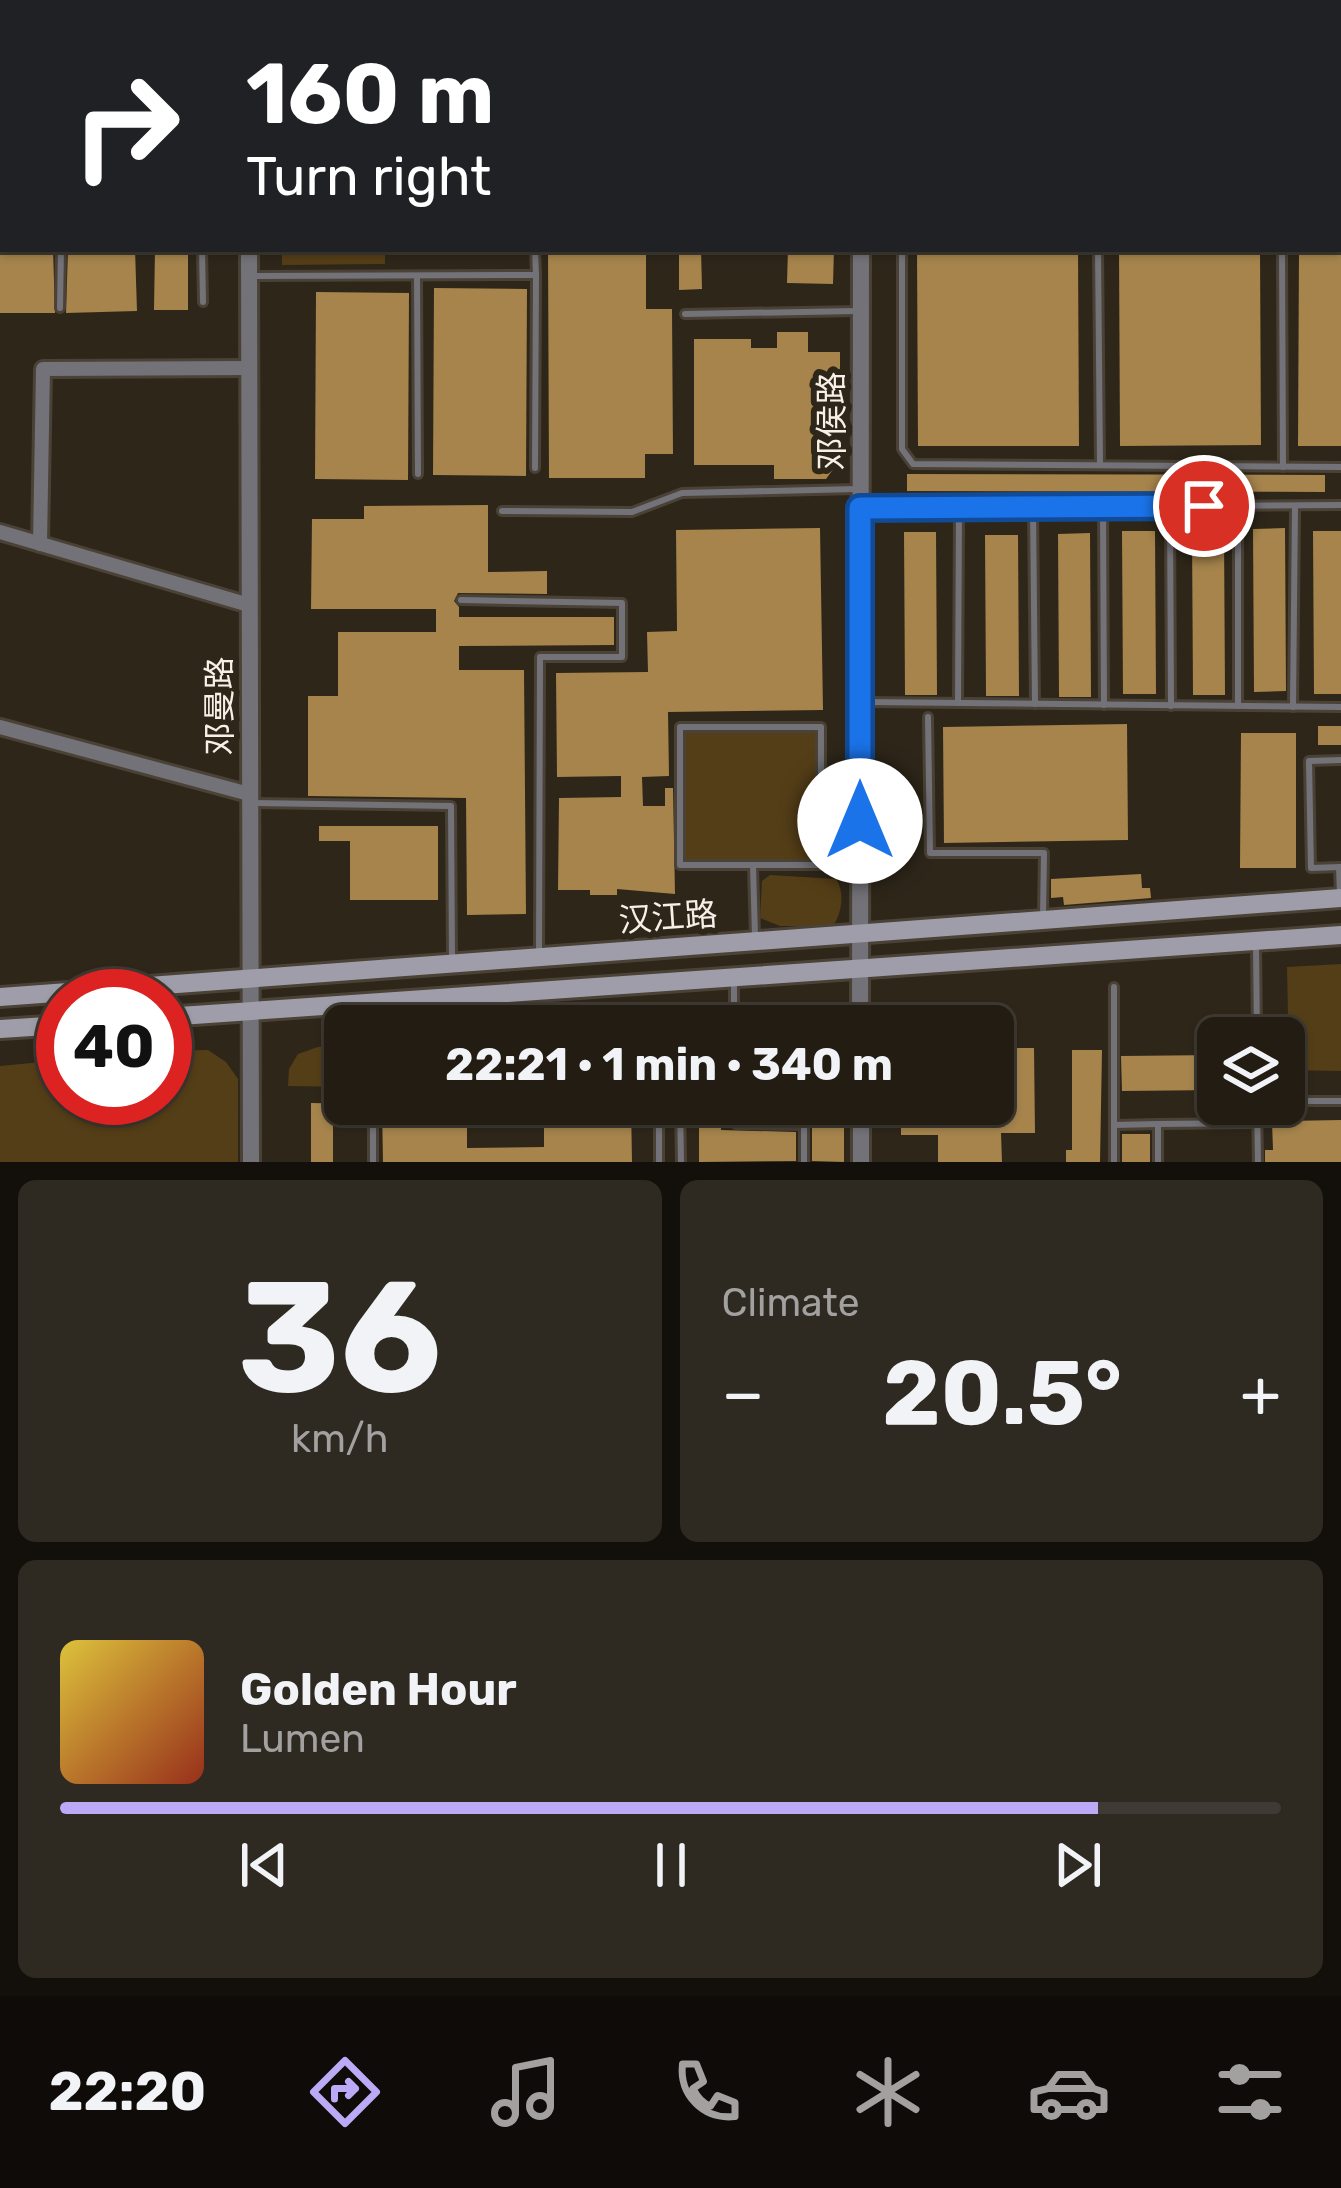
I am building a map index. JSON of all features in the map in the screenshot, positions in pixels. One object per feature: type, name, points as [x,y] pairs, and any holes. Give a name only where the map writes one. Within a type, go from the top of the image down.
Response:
[{"type":"main road","name":"汉江路","points":[[0,997],[1341,898]]},
{"type":"main road","name":"汉江路","points":[[192,1016],[1341,935]]},
{"type":"main road","points":[[0,1029],[36,1027]]},
{"type":"street","name":"邓曼路","points":[[249,252],[251,1162]]},
{"type":"street","name":"邓侯路","points":[[860,1005],[861,252]]},
{"type":"street","points":[[40,544],[43,369],[249,368]]},
{"type":"street","points":[[0,532],[249,605]]},
{"type":"street","points":[[0,727],[249,798]]},
{"type":"street","points":[[861,1125],[861,1162]]},
{"type":"lane","points":[[60,308],[61,252]]},
{"type":"lane","points":[[202,252],[203,302]]},
{"type":"lane","points":[[535,252],[535,468]]},
{"type":"lane","points":[[902,252],[902,449],[913,464],[1341,467]]},
{"type":"lane","points":[[1098,252],[1100,465]]},
{"type":"lane","points":[[1282,252],[1283,467]]},
{"type":"lane","points":[[249,276],[536,275]]},
{"type":"lane","points":[[417,276],[418,473]]},
{"type":"lane","points":[[685,314],[861,310]]},
{"type":"lane","points":[[502,511],[632,512],[682,493],[959,507],[1341,505]]},
{"type":"lane","points":[[1294,707],[1295,505]]},
{"type":"lane","points":[[1103,506],[1104,705]]},
{"type":"lane","points":[[1170,506],[1171,706]]},
{"type":"lane","points":[[1238,506],[1238,706]]},
{"type":"lane","points":[[958,704],[959,507]]},
{"type":"lane","points":[[1034,507],[1035,704]]},
{"type":"lane","points":[[461,600],[622,602],[622,657],[540,657],[539,957]]},
{"type":"lane","points":[[860,702],[1341,707]]},
{"type":"lane","points":[[928,717],[930,853],[1043,853],[1043,920]]},
{"type":"lane","points":[[680,728],[821,728],[821,866],[753,866],[680,866],[680,728]]},
{"type":"lane","points":[[1341,760],[1309,761],[1311,868],[1340,867],[1341,898]]},
{"type":"lane","points":[[249,798],[451,806],[452,963]]},
{"type":"lane","points":[[753,866],[754,941]]},
{"type":"lane","points":[[1256,941],[1257,1017]]},
{"type":"lane","points":[[734,977],[734,1005]]},
{"type":"lane","points":[[1114,987],[1114,1162]]},
{"type":"lane","points":[[489,994],[489,1005]]},
{"type":"lane","points":[[1305,1101],[1341,1101]]},
{"type":"lane","points":[[1158,1124],[1158,1162]]},
{"type":"lane","points":[[1114,1125],[1197,1124]]},
{"type":"lane","points":[[373,1125],[373,1162]]},
{"type":"lane","points":[[658,1125],[658,1162]]},
{"type":"lane","points":[[680,1125],[681,1162]]},
{"type":"lane","points":[[804,1125],[804,1162]]},
{"type":"lane","points":[[1257,1125],[1258,1162]]},
{"type":"shaded area","points":[[282,252],[385,252],[385,264],[282,265]]},
{"type":"shaded area","points":[[680,727],[821,727],[821,865],[680,865]]},
{"type":"shaded area","points":[[770,875],[836,879],[841,902],[833,926],[780,926],[760,918],[762,881]]},
{"type":"shaded area","points":[[1341,964],[1341,1071],[1305,1070],[1305,1017],[1288,1017],[1287,967]]},
{"type":"shaded area","points":[[324,1047],[324,1087],[288,1086],[289,1069],[298,1054]]},
{"type":"shaded area","points":[[192,1050],[208,1050],[226,1062],[238,1079],[238,1162],[0,1162],[0,1066],[36,1063],[36,1125],[192,1125]]},
{"type":"building","points":[[0,252],[53,252],[55,313],[0,313]]},
{"type":"building","points":[[68,252],[135,252],[137,311],[66,313]]},
{"type":"building","points":[[155,252],[188,252],[188,310],[154,310]]},
{"type":"building","points":[[548,252],[646,252],[646,309],[672,309],[673,454],[645,454],[645,478],[549,478]]},
{"type":"building","points":[[679,252],[701,252],[702,289],[679,290]]},
{"type":"building","points":[[788,252],[834,252],[833,284],[787,283]]},
{"type":"building","points":[[917,252],[1078,252],[1079,446],[918,446]]},
{"type":"building","points":[[1119,252],[1260,252],[1261,445],[1120,446]]},
{"type":"building","points":[[1299,252],[1341,252],[1341,446],[1298,446]]},
{"type":"building","points":[[434,288],[527,289],[526,476],[433,475]]},
{"type":"building","points":[[316,292],[409,293],[408,480],[315,479]]},
{"type":"building","points":[[777,332],[808,332],[808,352],[840,352],[840,460],[826,479],[774,479],[774,465],[694,465],[694,339],[751,339],[751,348],[777,348]]},
{"type":"building","points":[[907,474],[1325,475],[1325,492],[907,491]]},
{"type":"building","points":[[488,505],[488,572],[547,571],[547,594],[458,593],[454,601],[459,617],[614,617],[614,645],[459,646],[459,670],[524,670],[526,914],[467,915],[466,798],[308,796],[308,696],[338,696],[338,632],[436,632],[436,609],[311,609],[312,519],[364,519],[364,506]]},
{"type":"building","points":[[820,528],[823,710],[668,712],[669,776],[642,777],[643,806],[665,806],[665,788],[673,788],[675,894],[617,889],[617,895],[590,895],[590,890],[558,890],[559,798],[621,797],[621,776],[557,777],[556,673],[648,672],[647,632],[677,631],[676,530]]},
{"type":"building","points":[[1285,528],[1286,691],[1254,692],[1253,529]]},
{"type":"building","points":[[1122,531],[1155,531],[1156,694],[1123,694]]},
{"type":"building","points":[[1313,531],[1341,531],[1341,694],[1314,694]]},
{"type":"building","points":[[904,532],[936,532],[937,695],[905,695]]},
{"type":"building","points":[[1192,532],[1224,532],[1225,695],[1193,695]]},
{"type":"building","points":[[1090,533],[1091,697],[1059,697],[1058,534]]},
{"type":"building","points":[[985,535],[1018,535],[1019,696],[986,696]]},
{"type":"building","points":[[1127,724],[1128,840],[944,843],[943,727]]},
{"type":"building","points":[[1318,726],[1341,726],[1341,745],[1318,745]]},
{"type":"building","points":[[1241,733],[1296,733],[1296,868],[1240,868]]},
{"type":"building","points":[[319,826],[438,826],[438,900],[350,900],[350,841],[319,841]]},
{"type":"building","points":[[1141,874],[1142,888],[1150,888],[1151,898],[1064,905],[1063,897],[1051,898],[1051,879]]},
{"type":"building","points":[[1014,1048],[1034,1048],[1035,1133],[1001,1133],[1002,1162],[938,1162],[938,1135],[901,1135],[901,1125],[1014,1125]]},
{"type":"building","points":[[1072,1050],[1102,1050],[1100,1162],[1066,1162],[1066,1150],[1072,1150]]},
{"type":"building","points":[[1197,1055],[1197,1090],[1122,1091],[1121,1056]]},
{"type":"building","points":[[311,1103],[324,1103],[324,1125],[333,1125],[333,1162],[311,1162]]},
{"type":"building","points":[[1341,1120],[1341,1162],[1265,1162],[1265,1150],[1273,1150],[1272,1125]]},
{"type":"building","points":[[382,1125],[467,1125],[467,1148],[544,1147],[544,1125],[631,1125],[632,1162],[383,1162]]},
{"type":"building","points":[[699,1125],[796,1132],[796,1161],[699,1162]]},
{"type":"building","points":[[812,1125],[844,1125],[844,1162],[812,1161]]},
{"type":"building","points":[[1122,1134],[1150,1134],[1150,1162],[1122,1162]]},
{"type":"route","points":[[860,821],[860,508],[1204,506]]}]
